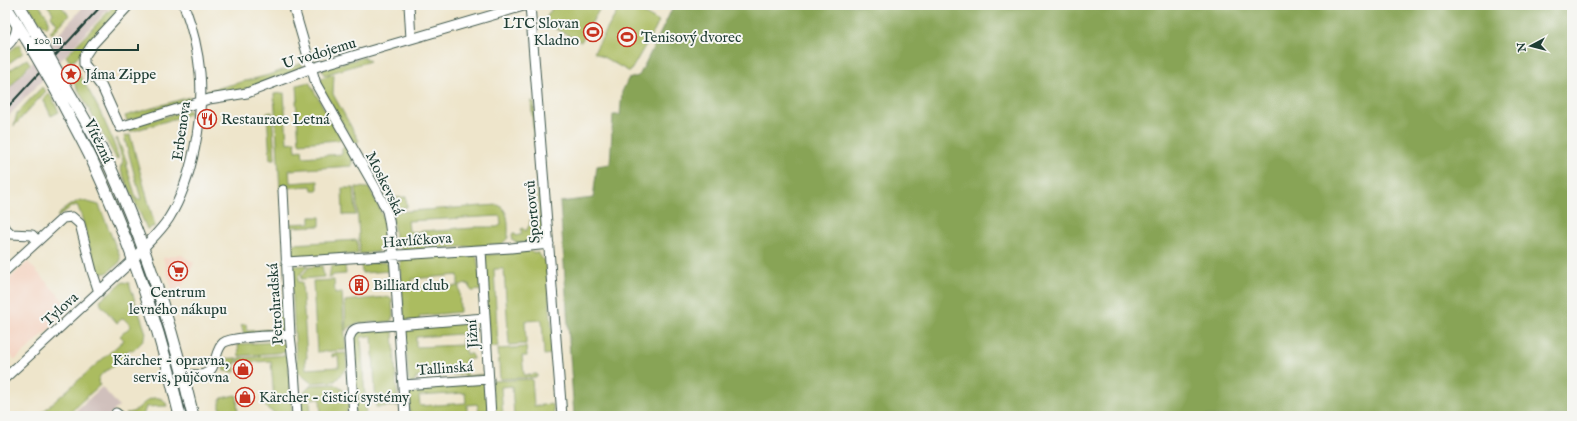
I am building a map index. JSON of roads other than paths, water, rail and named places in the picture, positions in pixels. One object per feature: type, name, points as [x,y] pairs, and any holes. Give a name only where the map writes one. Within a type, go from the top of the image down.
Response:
[{"type":"main road","points":[[5,5],[17,22],[31,36]]},
{"type":"main road","points":[[19,5],[31,36]]},
{"type":"main road","name":"Vítězná","points":[[31,36],[110,169],[142,248],[167,320],[193,416]]},
{"type":"main road","name":"Vítězná","points":[[61,88],[109,198],[133,260],[156,324],[180,416]]},
{"type":"street","name":"Vítězná","points":[[120,126],[102,87],[85,66],[84,54],[128,5]]},
{"type":"street","name":"Erbenova","points":[[142,248],[165,224],[175,208],[183,190],[195,142],[201,87],[199,61],[194,37],[184,5]]},
{"type":"street","name":"Moskevská","points":[[293,5],[316,84],[373,184],[387,212],[391,228],[394,255],[405,416]]},
{"type":"street","points":[[409,5],[411,39]]},
{"type":"street","name":"U vodojemu","points":[[120,126],[219,97],[247,93],[312,68],[527,5]]},
{"type":"street","name":"Sportovců","points":[[530,5],[562,416]]},
{"type":"street","points":[[5,47],[13,39],[16,32],[17,22]]},
{"type":"street","name":"Petrohradská","points":[[283,190],[290,335],[297,416]]},
{"type":"street","points":[[5,271],[63,218],[72,217],[78,221],[99,292]]},
{"type":"street","points":[[5,228],[11,234],[32,235],[38,241]]},
{"type":"street","name":"Havlíčkova","points":[[286,262],[481,250],[549,244]]},
{"type":"street","points":[[133,260],[142,248]]},
{"type":"street","name":"Jižní","points":[[481,250],[491,416]]},
{"type":"street","name":"Tylova","points":[[5,378],[133,260]]},
{"type":"street","points":[[354,416],[349,340],[350,334],[354,330],[359,328],[398,324],[485,318]]},
{"type":"street","points":[[183,376],[194,373],[202,375],[208,372],[212,368],[220,347],[227,341],[290,335]]},
{"type":"street","name":"Tallinská","points":[[403,385],[489,379]]},
{"type":"railway","points":[[5,110],[102,5]]},
{"type":"place","name":"LTC Slovan Kladno","points":[[593,32]]},
{"type":"place","name":"Tenisový dvorec","points":[[627,37]]},
{"type":"place","name":"Jáma Zippe","points":[[71,74]]},
{"type":"place","name":"Restaurace Letná","points":[[207,119]]},
{"type":"place","name":"Centrum levného nákupu","points":[[178,271]]},
{"type":"place","name":"Billiard club","points":[[359,285]]},
{"type":"place","name":"Kärcher - opravna, servis, půjčovna","points":[[243,369]]},
{"type":"place","name":"Kärcher - čisticí systémy","points":[[245,397]]}]
